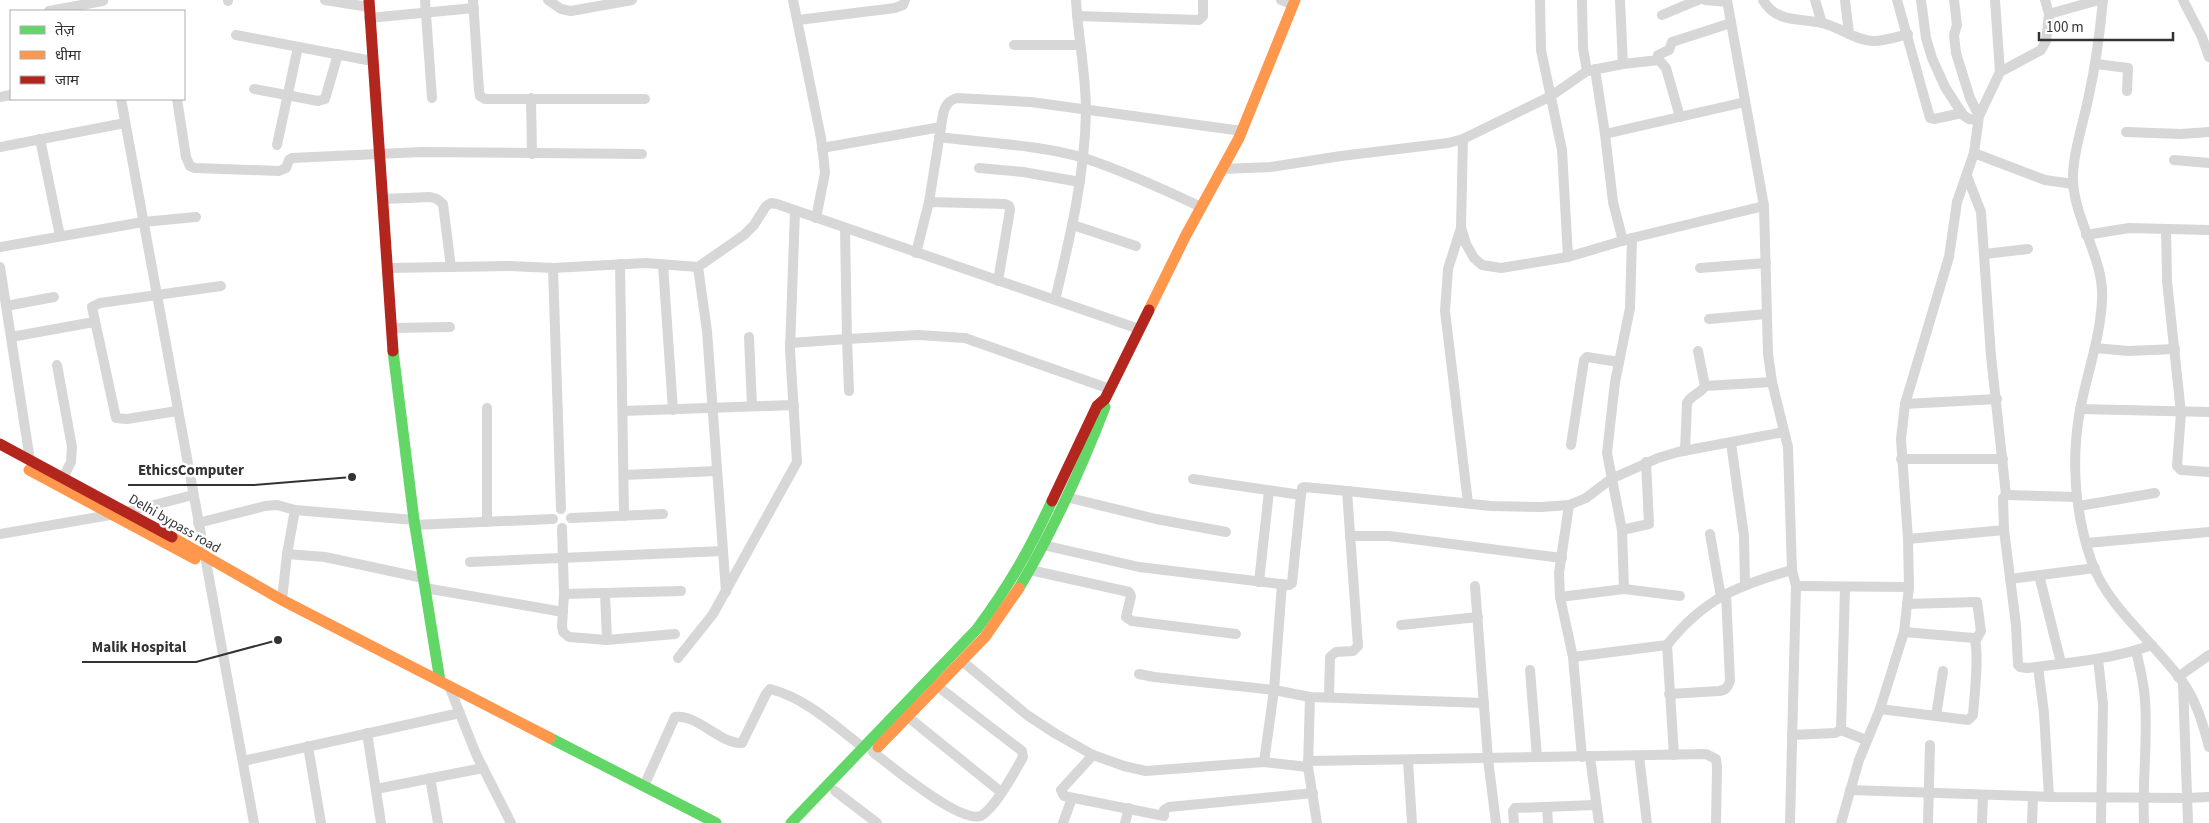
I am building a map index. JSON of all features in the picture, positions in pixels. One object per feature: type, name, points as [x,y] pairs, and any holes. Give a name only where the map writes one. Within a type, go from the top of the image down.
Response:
[{"type":"street","points":[[325,0],[369,9],[426,12],[473,4],[480,96],[485,99],[645,99]]},
{"type":"street","points":[[425,0],[432,98]]},
{"type":"street","points":[[548,0],[561,9],[571,11],[632,0]]},
{"type":"street","points":[[793,0],[822,148],[825,173],[816,218]]},
{"type":"street","points":[[798,20],[895,8],[902,5],[905,0]]},
{"type":"street","points":[[1055,300],[1073,225],[1083,158],[1086,110],[1076,0]]},
{"type":"street","points":[[1077,16],[1199,20],[1203,16],[1203,0]]},
{"type":"street","points":[[791,823],[869,750],[908,717],[933,683],[977,630],[1003,594],[1033,544],[1097,406],[1107,394],[1201,207],[1242,131],[1294,2],[1282,0]]},
{"type":"street","points":[[1540,0],[1541,50],[1562,150],[1568,258]]},
{"type":"street","points":[[1582,0],[1583,48],[1591,70],[1604,134],[1613,202],[1628,240],[1630,308],[1619,362],[1607,453],[1622,530],[1624,589]]},
{"type":"street","points":[[1620,0],[1622,64]]},
{"type":"street","points":[[1662,15],[1698,0]]},
{"type":"street","points":[[1705,0],[1727,1],[1764,206],[1768,354],[1772,382],[1788,447],[1792,570],[1796,586],[1790,823]]},
{"type":"street","points":[[1763,0],[1773,12],[1782,16],[1793,20],[1822,23],[1873,41],[1908,34]]},
{"type":"street","points":[[1815,0],[1822,23]]},
{"type":"street","points":[[1845,0],[1849,34]]},
{"type":"street","points":[[1897,0],[1930,118],[1934,119],[1962,113]]},
{"type":"street","points":[[1921,0],[1926,38],[1932,58],[1945,87],[1965,118],[1979,118]]},
{"type":"street","points":[[1954,0],[1957,25],[1954,36],[1956,53],[1970,98],[1979,118]]},
{"type":"street","points":[[1841,823],[1866,740],[1880,709],[1904,632],[1908,587],[1908,539],[1901,439],[1905,404],[1945,272],[1957,202],[1974,153],[1979,118],[2000,72],[1995,0]]},
{"type":"street","points":[[2000,72],[2042,50],[2046,41],[2049,14],[2045,0]]},
{"type":"street","points":[[2049,14],[2099,0]]},
{"type":"street","points":[[2103,0],[2096,64],[2074,167],[2074,184],[2086,235],[2102,284],[2102,304],[2095,348],[2080,410],[2074,457],[2078,501],[2087,543],[2095,568],[2116,604],[2180,679],[2199,714],[2209,747]]},
{"type":"street","points":[[2188,1],[2209,57]]},
{"type":"street","points":[[56,10],[103,4]]},
{"type":"street","points":[[369,9],[395,376],[424,583],[444,683],[460,713],[483,768],[511,823]]},
{"type":"street","points":[[1680,117],[1666,68],[1659,60],[1658,55],[1669,50],[1672,42],[1731,23]]},
{"type":"street","points":[[236,35],[372,61]]},
{"type":"street","points":[[1014,45],[1080,45]]},
{"type":"street","points":[[277,144],[286,95],[298,47]]},
{"type":"street","points":[[254,89],[318,101],[325,99],[338,54]]},
{"type":"street","points":[[1222,168],[1271,168],[1341,156],[1434,146],[1463,139],[1551,96],[1591,70],[1659,60]]},
{"type":"street","points":[[2096,64],[2128,68],[2127,91]]},
{"type":"street","points":[[531,98],[532,154]]},
{"type":"street","points":[[916,252],[929,202],[941,126],[946,104],[950,100],[957,98],[1031,102],[1242,131]]},
{"type":"street","points":[[121,100],[254,823]]},
{"type":"street","points":[[177,100],[186,157],[190,166],[279,171],[286,168],[289,160],[292,158],[421,152],[642,154]]},
{"type":"street","points":[[1604,134],[1745,102]]},
{"type":"street","points":[[0,147],[125,123]]},
{"type":"street","points":[[822,148],[941,126]]},
{"type":"street","points":[[2126,132],[2181,134],[2209,132]]},
{"type":"street","points":[[939,138],[1039,150],[1083,158],[1150,183],[1201,207]]},
{"type":"street","points":[[1463,139],[1461,227],[1448,269],[1445,311],[1468,504]]},
{"type":"street","points":[[40,140],[60,236]]},
{"type":"street","points":[[1974,153],[2045,180],[2074,184]]},
{"type":"street","points":[[2174,160],[2209,163]]},
{"type":"street","points":[[979,168],[1023,172],[1080,182]]},
{"type":"street","points":[[1967,176],[1981,212],[1992,356],[2006,495],[2003,498],[2004,530],[2016,625],[2018,665],[2024,668],[2038,667],[2098,659],[2136,651],[2152,645]]},
{"type":"street","points":[[383,199],[430,197],[437,199],[443,204],[451,267]]},
{"type":"street","points":[[929,202],[1009,206],[1009,220],[998,281]]},
{"type":"street","points":[[387,268],[510,266],[552,268],[620,264],[698,267],[744,235],[754,225],[766,206],[772,203],[1140,329]]},
{"type":"street","points":[[1461,227],[1466,244],[1474,258],[1482,265],[1501,268],[1568,258],[1628,240],[1764,206]]},
{"type":"street","points":[[678,658],[713,614],[797,462],[790,343],[795,211]]},
{"type":"street","points":[[0,247],[143,222],[196,217]]},
{"type":"street","points":[[1073,225],[1136,246]]},
{"type":"street","points":[[845,228],[850,390]]},
{"type":"street","points":[[2086,235],[2129,228],[2209,230]]},
{"type":"street","points":[[2166,229],[2167,281],[2181,413],[2178,468],[2209,472]]},
{"type":"street","points":[[1984,254],[2028,249]]},
{"type":"street","points":[[1700,268],[1766,263]]},
{"type":"street","points":[[620,264],[624,516]]},
{"type":"street","points":[[663,265],[673,410]]},
{"type":"street","points":[[0,267],[30,460]]},
{"type":"street","points":[[698,267],[707,331],[726,592]]},
{"type":"street","points":[[552,268],[561,509]]},
{"type":"street","points":[[177,411],[127,419],[116,418],[92,307],[100,303],[221,286]]},
{"type":"street","points":[[6,306],[54,297]]},
{"type":"street","points":[[1709,319],[1768,314]]},
{"type":"street","points":[[11,337],[94,322]]},
{"type":"street","points":[[392,328],[450,327]]},
{"type":"street","points":[[790,343],[918,335],[965,338],[1107,394]]},
{"type":"street","points":[[748,337],[752,406]]},
{"type":"street","points":[[2095,348],[2128,351],[2175,349]]},
{"type":"street","points":[[1685,450],[1688,403],[1705,386],[1698,351]]},
{"type":"street","points":[[1571,445],[1584,360],[1587,357],[1619,362]]},
{"type":"street","points":[[57,365],[72,447],[71,462],[63,478]]},
{"type":"street","points":[[1705,386],[1772,382]]},
{"type":"street","points":[[804,823],[835,791],[869,750],[933,683],[962,661],[984,637],[1011,600],[1030,570],[1066,497],[1104,412],[1107,394]]},
{"type":"street","points":[[1905,404],[1997,399]]},
{"type":"street","points":[[623,412],[794,405]]},
{"type":"street","points":[[486,408],[487,522]]},
{"type":"street","points":[[2080,410],[2209,412]]},
{"type":"street","points":[[1043,545],[1139,568],[1289,585],[1292,580],[1301,495],[1302,488],[1304,487],[1468,504],[1541,508],[1569,505],[1586,498],[1611,479],[1646,462],[1685,450],[1784,432]]},
{"type":"street","points":[[1731,443],[1744,536],[1745,585]]},
{"type":"street","name":"Delhi bypass road","points":[[0,444],[126,512],[204,559]]},
{"type":"street","name":"Delhi bypass road","points":[[0,454],[110,515],[222,567],[282,600],[716,823]]},
{"type":"street","points":[[1902,459],[2003,459]]},
{"type":"street","points":[[1622,530],[1649,524],[1646,462]]},
{"type":"street","points":[[624,475],[717,471]]},
{"type":"street","points":[[1193,480],[1301,495]]},
{"type":"street","points":[[1259,582],[1269,491]]},
{"type":"street","points":[[1329,697],[1330,657],[1336,652],[1353,651],[1358,646],[1347,491]]},
{"type":"street","points":[[2006,495],[2078,501],[2155,493]]},
{"type":"street","points":[[126,512],[193,495]]},
{"type":"street","points":[[1066,497],[1156,519],[1226,532]]},
{"type":"street","points":[[198,523],[276,505],[295,510],[414,522],[487,522],[553,519]]},
{"type":"street","points":[[1569,505],[1559,573],[1560,597],[1572,657],[1586,757],[1599,823]]},
{"type":"street","points":[[561,509],[568,511],[571,518],[568,525],[562,528],[555,525],[553,519],[554,513],[561,509]]},
{"type":"street","points":[[282,600],[287,554],[295,510]]},
{"type":"street","points":[[571,518],[663,514]]},
{"type":"street","points":[[0,534],[110,515]]},
{"type":"street","points":[[562,528],[564,594],[562,626],[565,635],[569,638],[607,640],[675,634]]},
{"type":"street","points":[[1908,539],[2004,530]]},
{"type":"street","points":[[2087,543],[2209,532]]},
{"type":"street","points":[[1669,694],[1725,690],[1730,681],[1723,596],[1710,534]]},
{"type":"street","points":[[1350,536],[1389,536],[1562,558]]},
{"type":"street","points":[[470,562],[723,551]]},
{"type":"street","points":[[287,554],[325,557],[424,583],[563,612]]},
{"type":"street","points":[[2010,580],[2095,568]]},
{"type":"street","points":[[1030,570],[1129,592],[1126,617],[1132,621],[1236,634]]},
{"type":"street","points":[[1572,657],[1667,645],[1697,612],[1723,596],[1745,585],[1792,570]]},
{"type":"street","points":[[2038,575],[2061,663]]},
{"type":"street","points":[[1264,762],[1274,690],[1282,584]]},
{"type":"street","points":[[1475,586],[1488,759],[1496,823]]},
{"type":"street","points":[[1796,586],[1908,587]]},
{"type":"street","points":[[1841,730],[1845,587]]},
{"type":"street","points":[[1560,597],[1624,589],[1680,596]]},
{"type":"street","points":[[564,594],[681,591]]},
{"type":"street","points":[[605,593],[607,640]]},
{"type":"street","points":[[1880,709],[1968,720],[1972,718],[1976,640],[1981,631],[1977,602],[1907,604]]},
{"type":"street","points":[[1402,625],[1478,617]]},
{"type":"street","points":[[1904,632],[1970,637],[1976,640]]},
{"type":"street","points":[[1667,645],[1674,755]]},
{"type":"street","points":[[2136,651],[2143,680],[2145,703],[2144,823]]},
{"type":"street","points":[[2180,679],[2209,655]]},
{"type":"street","points":[[2098,659],[2104,704],[2101,823]]},
{"type":"street","points":[[962,661],[1027,715],[1056,734],[1093,755],[1124,766],[1146,770],[1264,762],[1308,764],[1706,754],[1716,759],[1716,823]]},
{"type":"street","points":[[2038,667],[2044,713],[2049,797]]},
{"type":"street","points":[[1530,670],[1537,757]]},
{"type":"street","points":[[1936,716],[1943,671]]},
{"type":"street","points":[[1139,674],[1310,696],[1484,703]]},
{"type":"street","points":[[2180,679],[2188,823]]},
{"type":"street","points":[[644,786],[675,717],[684,717],[731,741],[742,743],[766,694],[770,690],[790,696],[815,710],[924,794],[952,812],[975,819],[982,816],[1001,792],[1023,757],[1022,751],[933,683]]},
{"type":"street","points":[[1310,696],[1308,764],[1317,823]]},
{"type":"street","points":[[244,761],[460,713]]},
{"type":"street","points":[[908,717],[1001,792]]},
{"type":"street","points":[[1792,735],[1835,734],[1841,730]]},
{"type":"street","points":[[1841,730],[1866,740]]},
{"type":"street","points":[[367,733],[381,823]]},
{"type":"street","points":[[1928,823],[1930,745]]},
{"type":"street","points":[[308,746],[321,823]]},
{"type":"street","points":[[1093,755],[1061,790],[1064,796],[1129,808],[1164,820],[1164,810],[1169,807],[1313,793]]},
{"type":"street","points":[[1639,756],[1647,823]]},
{"type":"street","points":[[1408,761],[1412,823]]},
{"type":"street","points":[[376,789],[483,768]]},
{"type":"street","points":[[430,778],[438,823]]},
{"type":"street","points":[[1850,790],[2033,797],[2209,797]]},
{"type":"street","points":[[835,791],[877,823]]},
{"type":"street","points":[[1982,823],[1983,795]]},
{"type":"street","points":[[2032,823],[2033,797]]},
{"type":"street","points":[[1063,823],[1072,798]]},
{"type":"street","points":[[1514,823],[1513,811],[1515,808],[1595,805]]},
{"type":"street","points":[[1547,807],[1548,823]]},
{"type":"street","points":[[1124,823],[1129,808]]},
{"type":"traffic: fast","points":[[393,351],[414,520],[440,681]]},
{"type":"traffic: fast","points":[[1019,588],[1066,499],[1105,407]]},
{"type":"traffic: fast","points":[[791,823],[977,629],[1018,567],[1052,501]]},
{"type":"traffic: fast","points":[[550,738],[716,823]]},
{"type":"traffic: slow","points":[[1149,310],[1186,235],[1239,138],[1295,0]]},
{"type":"traffic: slow","points":[[29,470],[195,559]]},
{"type":"traffic: slow","points":[[172,537],[282,600],[550,738]]},
{"type":"traffic: slow","points":[[878,747],[985,637],[1019,588]]},
{"type":"traffic: jam","points":[[369,0],[393,351]]},
{"type":"traffic: jam","points":[[1052,501],[1097,406],[1105,399],[1149,310]]},
{"type":"traffic: jam","points":[[0,444],[172,537]]},
{"type":"place","name":"EthicsComputer","points":[[352,477]]},
{"type":"place","name":"Malik Hospital","points":[[278,640]]}]
